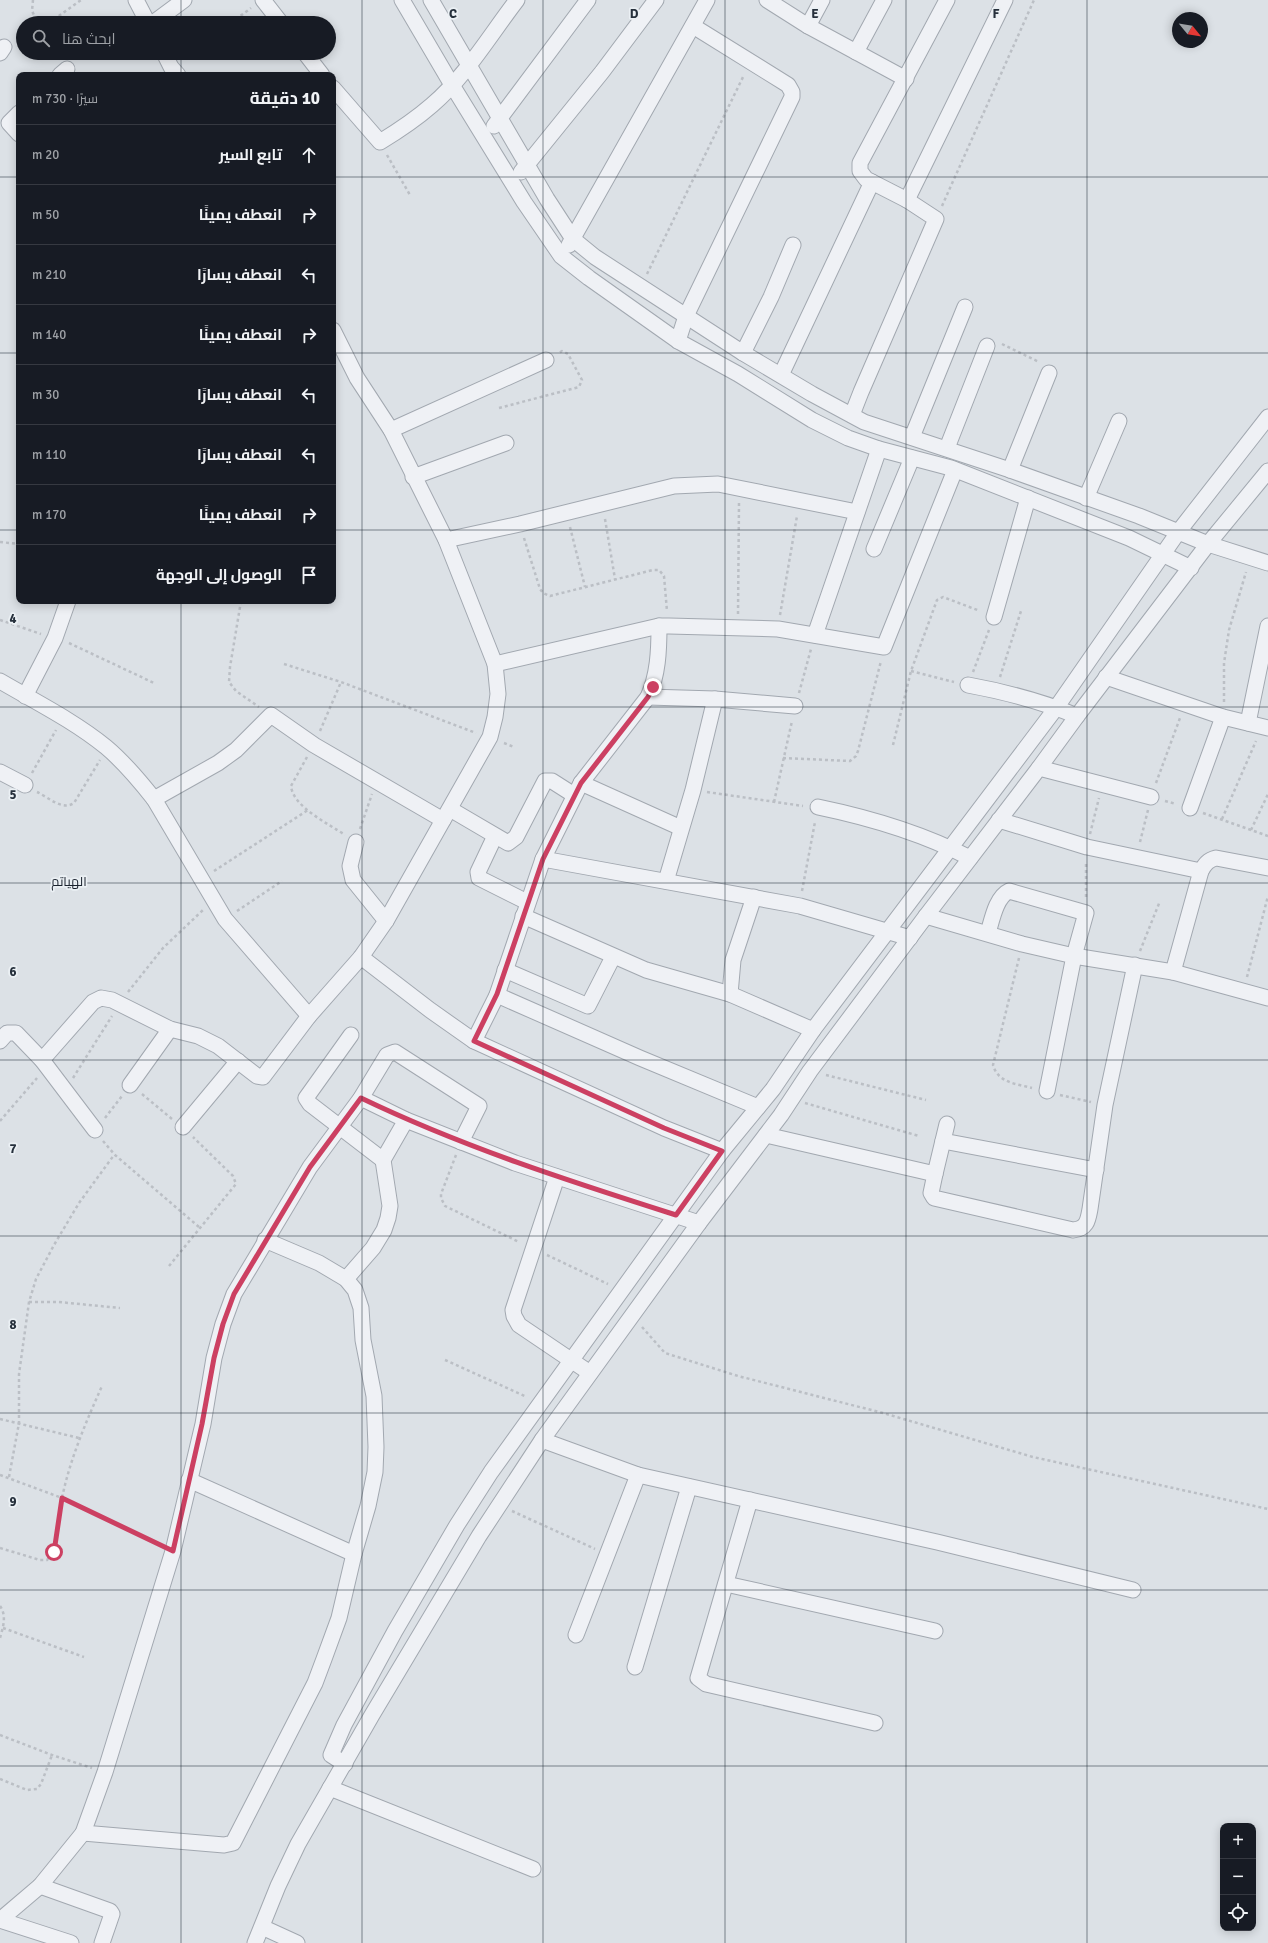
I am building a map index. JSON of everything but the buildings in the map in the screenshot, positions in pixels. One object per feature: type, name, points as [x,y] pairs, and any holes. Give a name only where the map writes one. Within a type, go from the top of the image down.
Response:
[{"type":"street","points":[[136,0],[144,16]]},
{"type":"street","points":[[162,16],[184,0]]},
{"type":"street","points":[[402,0],[452,85],[561,256],[678,341],[738,374],[812,420],[848,438],[879,449],[955,470],[1129,538],[1191,568]]},
{"type":"street","points":[[432,0],[527,166],[573,239],[595,257],[640,287],[781,375],[852,415],[875,426],[947,448],[1179,531],[1208,544],[1268,563]]},
{"type":"street","points":[[336,91],[380,142],[422,113],[452,85],[517,0]]},
{"type":"street","points":[[485,138],[588,0]]},
{"type":"street","points":[[512,181],[527,166],[602,72],[656,0]]},
{"type":"street","points":[[561,256],[573,239],[707,0]]},
{"type":"street","points":[[767,0],[808,26],[906,80]]},
{"type":"street","points":[[808,26],[822,0]]},
{"type":"street","points":[[856,52],[884,0]]},
{"type":"street","points":[[852,415],[936,219],[907,200],[872,182],[862,174],[860,163],[906,80],[947,0]]},
{"type":"street","points":[[907,200],[1005,0]]},
{"type":"street","points":[[259,2],[274,16]]},
{"type":"street","points":[[678,341],[686,316],[792,96],[791,88],[693,26]]},
{"type":"street","points":[[168,60],[176,72]]},
{"type":"street","points":[[310,60],[320,72]]},
{"type":"street","points":[[16,116],[9,123],[16,131]]},
{"type":"street","points":[[781,375],[872,182]]},
{"type":"street","points":[[743,352],[771,297],[793,245]]},
{"type":"street","points":[[912,437],[965,307]]},
{"type":"street","points":[[45,1063],[93,1002],[101,998],[107,998],[170,1029],[198,1036],[218,1046],[257,1076],[263,1077],[309,1016],[361,957],[386,921],[490,737],[495,717],[498,694],[495,664],[446,540],[390,430],[357,378],[336,336]]},
{"type":"street","points":[[947,448],[987,346]]},
{"type":"street","points":[[390,430],[546,360]]},
{"type":"street","points":[[1010,470],[1049,373]]},
{"type":"street","points":[[345,1764],[332,1756],[331,1752],[388,1644],[457,1525],[491,1472],[722,1151],[773,1089],[813,1030],[887,930],[1056,708],[1179,531],[1268,417]]},
{"type":"street","points":[[1086,498],[1119,421]]},
{"type":"street","points":[[414,477],[506,443]]},
{"type":"street","points":[[815,635],[879,449]]},
{"type":"street","points":[[874,549],[912,458]]},
{"type":"street","points":[[495,664],[664,626],[738,626],[778,628],[884,647],[955,470]]},
{"type":"street","points":[[255,1943],[278,1886],[298,1844],[427,1622],[499,1505],[542,1440],[699,1223],[766,1135],[810,1071],[926,916],[1039,768],[1076,716],[1208,544],[1268,471]]},
{"type":"street","points":[[446,540],[520,524],[674,486],[718,484],[740,487],[799,501],[857,512]]},
{"type":"street","points":[[994,617],[1028,498]]},
{"type":"street","points":[[25,696],[55,638],[67,604]]},
{"type":"street","points":[[474,1041],[497,994],[543,859],[578,789],[648,697],[653,687],[664,626]]},
{"type":"street","points":[[1248,723],[1268,626]]},
{"type":"street","points":[[1106,678],[1223,717],[1265,728]]},
{"type":"street","points":[[0,681],[63,717],[107,748],[140,781],[154,799],[225,919],[309,1016]]},
{"type":"street","points":[[968,685],[996,690],[1056,708],[1076,716]]},
{"type":"street","points":[[648,697],[715,699],[795,706]]},
{"type":"street","points":[[666,881],[693,790],[715,699]]},
{"type":"street","points":[[154,799],[199,774],[236,750],[271,715],[314,745],[376,781],[508,843],[513,840],[545,781],[552,781],[578,789],[681,828]]},
{"type":"street","points":[[1190,808],[1223,717]]},
{"type":"street","points":[[1039,768],[1102,786],[1151,797]]},
{"type":"street","points":[[0,772],[26,785]]},
{"type":"street","points":[[818,807],[912,832],[950,847],[970,858]]},
{"type":"street","points":[[999,820],[1087,847],[1201,871]]},
{"type":"street","points":[[495,836],[478,872],[479,878],[525,909],[613,957],[646,970],[730,994],[813,1030]]},
{"type":"street","points":[[356,842],[350,866],[352,880],[386,921]]},
{"type":"street","points":[[1173,972],[1201,871],[1209,860],[1216,858],[1268,868]]},
{"type":"street","points":[[543,859],[800,906],[887,930],[910,938]]},
{"type":"street","points":[[988,933],[999,902],[1005,893],[1009,891],[1086,913],[1074,956],[1047,1092]]},
{"type":"street","points":[[730,994],[733,960],[754,897]]},
{"type":"street","points":[[926,916],[1022,944],[1074,956],[1173,972],[1268,998]]},
{"type":"street","points":[[361,957],[430,1010],[474,1041],[664,1128],[722,1151]]},
{"type":"street","points":[[505,970],[588,1006],[613,957]]},
{"type":"street","points":[[947,1124],[931,1193],[934,1198],[1073,1230],[1080,1229],[1088,1221],[1106,1105],[1135,965]]},
{"type":"street","points":[[497,994],[640,1058],[758,1107]]},
{"type":"street","points":[[130,1085],[170,1029]]},
{"type":"street","points":[[0,1041],[7,1033],[16,1033],[45,1063],[96,1130]]},
{"type":"street","points":[[351,1035],[306,1098],[310,1104],[382,1160]]},
{"type":"street","points":[[0,1920],[40,1886],[83,1833],[105,1772],[173,1551],[202,1424],[214,1358],[223,1324],[234,1294],[265,1240],[310,1167],[361,1098],[387,1055],[395,1052],[479,1106],[461,1142]]},
{"type":"street","points":[[183,1127],[238,1061]]},
{"type":"street","points":[[361,1098],[406,1120],[461,1142],[557,1177],[699,1223]]},
{"type":"street","points":[[346,1279],[373,1248],[384,1230],[390,1206],[382,1160],[406,1120]]},
{"type":"street","points":[[766,1135],[935,1174]]},
{"type":"street","points":[[943,1141],[1096,1170]]},
{"type":"street","points":[[557,1177],[513,1310],[514,1316],[519,1325],[590,1373]]},
{"type":"street","points":[[83,1833],[224,1845],[233,1843],[315,1683],[339,1618],[354,1554],[368,1506],[375,1472],[376,1447],[374,1396],[363,1340],[361,1308],[355,1290],[346,1279],[319,1263],[265,1240]]},
{"type":"street","points":[[542,1440],[638,1475],[937,1542],[1133,1590]]},
{"type":"street","points":[[576,1635],[638,1475]]},
{"type":"street","points":[[190,1480],[354,1554]]},
{"type":"street","points":[[635,1667],[688,1487]]},
{"type":"street","points":[[750,1500],[698,1678],[706,1684],[875,1724]]},
{"type":"street","points":[[726,1584],[935,1632]]},
{"type":"street","points":[[330,1788],[533,1868]]},
{"type":"street","points":[[40,1886],[110,1911],[112,1914],[102,1943]]},
{"type":"street","points":[[0,1920],[71,1943]]},
{"type":"street","points":[[262,1928],[298,1943]]},
{"type":"path","points":[[33,0],[32,11],[34,16]]},
{"type":"path","points":[[59,16],[81,0]]},
{"type":"path","points":[[936,219],[1034,0]]},
{"type":"path","points":[[240,16],[259,2]]},
{"type":"path","points":[[640,287],[750,62]]},
{"type":"path","points":[[380,142],[410,194]]},
{"type":"path","points":[[987,346],[990,342],[996,341],[1047,366],[1049,373]]},
{"type":"path","points":[[499,408],[579,388],[582,380],[568,354],[562,351],[546,360]]},
{"type":"path","points":[[738,626],[740,487]]},
{"type":"path","points":[[778,628],[799,501]]},
{"type":"path","points":[[602,504],[615,579]]},
{"type":"path","points":[[566,513],[585,587]]},
{"type":"path","points":[[520,524],[540,589],[543,593],[550,596],[615,579],[653,570],[659,570],[664,576],[664,626]]},
{"type":"path","points":[[0,542],[16,544]]},
{"type":"path","points":[[1223,717],[1224,663],[1229,630],[1251,558]]},
{"type":"path","points":[[893,745],[911,671],[939,598],[943,597],[994,617],[968,685],[911,671]]},
{"type":"path","points":[[240,604],[229,682],[236,691],[271,715]]},
{"type":"path","points":[[996,690],[1021,610]]},
{"type":"path","points":[[0,620],[80,647],[154,683]]},
{"type":"path","points":[[774,802],[783,758],[850,761],[856,756],[884,647]]},
{"type":"path","points":[[284,664],[341,682],[453,726],[490,737]]},
{"type":"path","points":[[341,682],[314,745],[291,786],[294,795],[308,810],[356,842],[376,781]]},
{"type":"path","points":[[1136,858],[1151,797],[1185,705]]},
{"type":"path","points":[[63,717],[26,785],[63,806],[71,805],[74,803],[107,748]]},
{"type":"path","points":[[1265,728],[1222,819],[1268,836]]},
{"type":"path","points":[[1086,913],[1087,847],[1102,786]]},
{"type":"path","points":[[693,790],[818,807],[800,906]]},
{"type":"path","points":[[1251,830],[1268,794]]},
{"type":"path","points":[[1151,797],[1190,808]]},
{"type":"path","points":[[202,878],[308,810]]},
{"type":"path","points":[[225,919],[282,881]]},
{"type":"path","points":[[1243,991],[1268,896]]},
{"type":"path","points":[[66,1090],[119,1004],[163,948],[214,900]]},
{"type":"path","points":[[1135,965],[1160,901]]},
{"type":"path","points":[[1022,944],[993,1065],[995,1071],[1006,1081],[1106,1105]]},
{"type":"path","points":[[0,1121],[45,1063]]},
{"type":"path","points":[[810,1071],[926,1100]]},
{"type":"path","points":[[96,1130],[130,1085],[183,1127],[236,1180],[235,1188],[199,1227],[169,1266]]},
{"type":"path","points":[[792,1099],[920,1136]]},
{"type":"path","points":[[461,1142],[441,1194],[441,1198],[445,1206],[623,1290]]},
{"type":"path","points":[[8,1477],[19,1423],[19,1374],[29,1302],[36,1279],[79,1203],[114,1155],[199,1227]]},
{"type":"path","points":[[29,1302],[59,1302],[120,1308]]},
{"type":"path","points":[[633,1316],[665,1353],[738,1376],[883,1413],[1033,1457],[1268,1509]]},
{"type":"path","points":[[445,1360],[540,1403]]},
{"type":"path","points":[[0,1548],[40,1560],[47,1560],[54,1552],[62,1498],[79,1438],[102,1386]]},
{"type":"path","points":[[0,1419],[79,1438]]},
{"type":"path","points":[[0,1475],[62,1498],[173,1551]]},
{"type":"path","points":[[499,1505],[608,1554]]},
{"type":"path","points":[[0,1606],[3,1610],[4,1619],[0,1638]]},
{"type":"path","points":[[3,1628],[84,1657]]},
{"type":"path","points":[[0,1735],[52,1755],[105,1772]]},
{"type":"path","points":[[0,1779],[26,1790],[37,1789],[41,1784],[52,1755]]},
{"type":"district","name":"الهياتم","points":[[69,882]]},
{"type":"route","points":[[54,1552],[62,1498],[173,1551],[202,1424],[214,1358],[223,1324],[234,1294],[310,1167],[361,1098],[406,1120],[515,1163],[676,1215],[722,1151],[664,1128],[474,1041],[497,994],[527,902],[543,859],[574,795],[581,783],[648,697],[653,687]]}]
